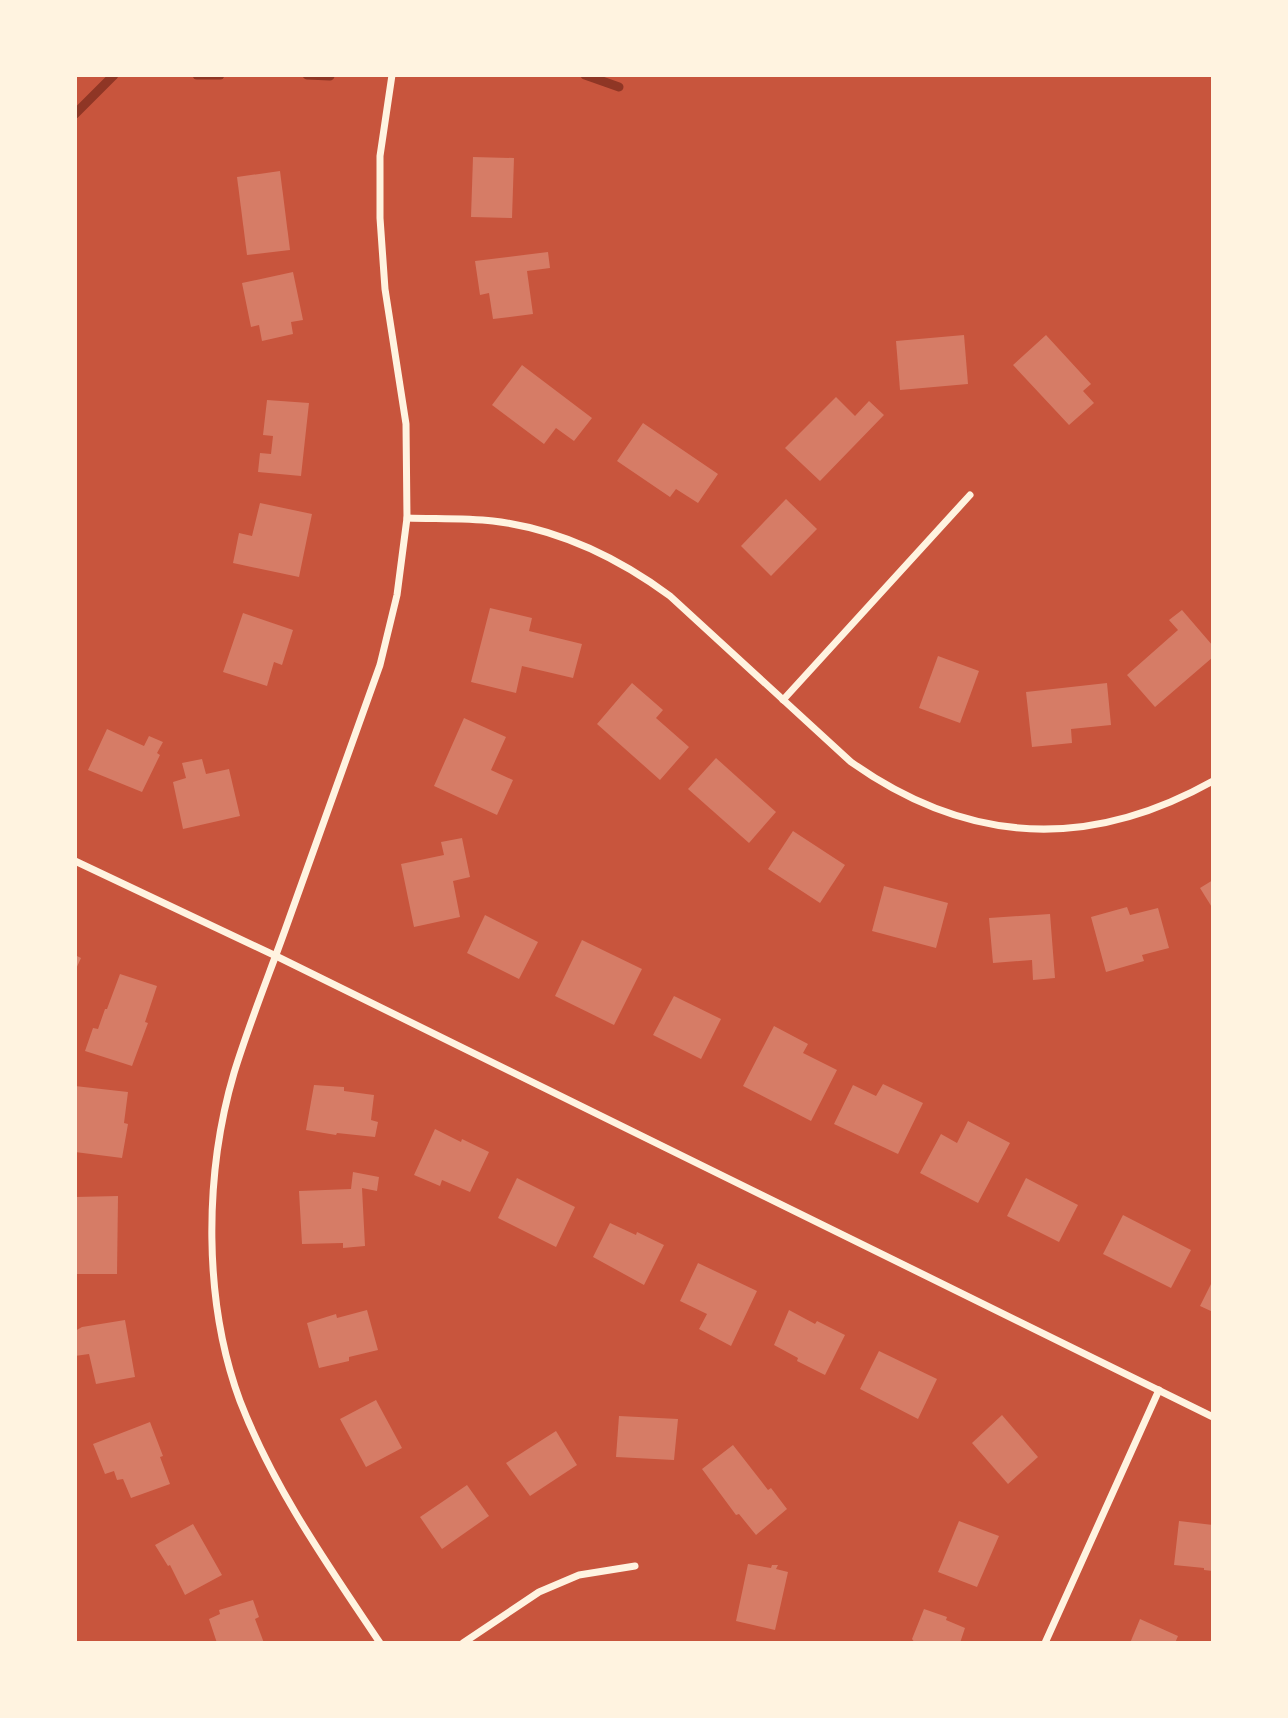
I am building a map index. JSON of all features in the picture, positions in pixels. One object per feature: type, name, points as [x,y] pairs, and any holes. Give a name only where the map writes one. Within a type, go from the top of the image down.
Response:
[{"type":"street","points":[[380,1643],[311,1541],[276,1482],[240,1401],[221,1328],[212,1240],[217,1151],[234,1074],[380,665],[397,595],[407,518],[406,424],[385,289],[380,218],[380,156],[392,75]]},
{"type":"street","points":[[783,700],[970,495]]},
{"type":"street","points":[[407,518],[492,521],[524,526],[604,553],[670,596],[851,762],[876,780],[935,809],[987,824],[1028,830],[1065,829],[1106,824],[1146,813],[1185,797],[1213,780]]},
{"type":"street","points":[[75,861],[276,956],[1213,1417]]},
{"type":"street","points":[[1045,1643],[1159,1390]]},
{"type":"street","points":[[463,1643],[539,1592],[579,1575],[635,1566]]},
{"type":"building","points":[[473,157],[514,158],[512,218],[471,217]]},
{"type":"building","points":[[280,171],[290,250],[247,255],[237,177]]},
{"type":"building","points":[[548,252],[550,268],[527,271],[533,314],[493,319],[489,293],[480,295],[475,261]]},
{"type":"building","points":[[293,272],[303,320],[291,322],[293,334],[262,341],[259,325],[251,327],[242,283]]},
{"type":"building","points":[[964,335],[968,384],[900,390],[896,341]]},
{"type":"building","points":[[1046,335],[1091,384],[1083,391],[1094,403],[1069,425],[1013,365]]},
{"type":"building","points":[[522,365],[592,418],[574,441],[556,428],[544,444],[492,405]]},
{"type":"building","points":[[836,397],[855,416],[869,401],[884,415],[820,481],[785,448]]},
{"type":"building","points":[[267,400],[309,403],[301,476],[258,472],[260,453],[271,454],[273,436],[263,435]]},
{"type":"building","points":[[643,423],[718,474],[698,503],[676,489],[670,497],[617,461]]},
{"type":"building","points":[[786,499],[817,529],[771,576],[741,546]]},
{"type":"building","points":[[260,503],[312,514],[299,577],[233,563],[239,533],[252,536]]},
{"type":"building","points":[[490,608],[532,618],[529,631],[582,644],[573,678],[522,666],[516,693],[471,682]]},
{"type":"building","points":[[1182,610],[1213,646],[1213,657],[1155,707],[1127,675],[1178,630],[1169,620]]},
{"type":"building","points":[[243,613],[293,630],[282,665],[274,662],[267,686],[223,672]]},
{"type":"building","points":[[938,656],[979,671],[960,723],[919,708]]},
{"type":"building","points":[[632,683],[663,710],[656,718],[689,747],[660,780],[597,724]]},
{"type":"building","points":[[1107,683],[1111,725],[1071,729],[1072,743],[1032,747],[1026,692]]},
{"type":"building","points":[[464,718],[506,737],[491,770],[513,780],[497,815],[434,786]]},
{"type":"building","points":[[107,729],[144,746],[149,736],[163,742],[157,753],[160,755],[142,792],[88,770]]},
{"type":"building","points":[[716,758],[776,812],[749,843],[688,789]]},
{"type":"building","points":[[202,759],[206,774],[229,769],[240,816],[183,829],[173,782],[186,778],[182,763]]},
{"type":"building","points":[[793,831],[845,865],[820,903],[768,869]]},
{"type":"building","points":[[462,838],[470,877],[453,881],[460,917],[414,927],[401,864],[444,855],[441,842]]},
{"type":"building","points":[[1213,880],[1213,909],[1200,888]]},
{"type":"building","points":[[884,886],[948,903],[936,948],[872,931]]},
{"type":"building","points":[[1127,907],[1130,915],[1158,908],[1169,948],[1142,955],[1144,961],[1106,972],[1091,917]]},
{"type":"building","points":[[1050,914],[1055,978],[1033,980],[1032,960],[993,963],[989,918]]},
{"type":"building","points":[[485,915],[538,942],[519,979],[467,953]]},
{"type":"building","points":[[582,940],[642,969],[614,1025],[555,996]]},
{"type":"building","points":[[75,955],[81,958],[75,971]]},
{"type":"building","points":[[120,974],[157,986],[145,1022],[148,1023],[132,1066],[85,1051],[93,1028],[98,1029]]},
{"type":"building","points":[[674,996],[721,1019],[701,1059],[653,1035]]},
{"type":"building","points":[[774,1026],[808,1044],[803,1053],[837,1070],[811,1121],[743,1086]]},
{"type":"building","points":[[883,1084],[923,1103],[898,1154],[834,1124],[853,1085],[876,1096]]},
{"type":"building","points":[[314,1085],[344,1087],[344,1091],[374,1095],[371,1120],[378,1122],[375,1137],[306,1130]]},
{"type":"building","points":[[75,1086],[128,1092],[124,1123],[128,1124],[122,1158],[75,1152]]},
{"type":"building","points":[[968,1121],[1010,1143],[978,1203],[920,1173],[941,1134],[957,1143]]},
{"type":"building","points":[[435,1129],[489,1152],[470,1192],[442,1180],[440,1186],[414,1175]]},
{"type":"building","points":[[353,1172],[379,1177],[377,1191],[362,1188],[365,1246],[343,1248],[343,1243],[302,1244],[299,1191],[351,1189]]},
{"type":"building","points":[[517,1178],[575,1207],[556,1247],[498,1218]]},
{"type":"building","points":[[1026,1178],[1078,1205],[1059,1242],[1007,1216]]},
{"type":"building","points":[[118,1196],[117,1274],[75,1274],[75,1197]]},
{"type":"building","points":[[1123,1215],[1191,1250],[1171,1288],[1103,1254]]},
{"type":"building","points":[[610,1223],[664,1245],[644,1285],[593,1257]]},
{"type":"building","points":[[698,1263],[757,1291],[731,1346],[699,1329],[707,1314],[680,1301]]},
{"type":"building","points":[[1213,1280],[1213,1312],[1200,1306]]},
{"type":"building","points":[[367,1310],[378,1350],[319,1368],[307,1323],[336,1314],[337,1318]]},
{"type":"building","points":[[789,1310],[815,1324],[817,1321],[845,1335],[825,1375],[797,1361],[798,1358],[774,1345]]},
{"type":"building","points":[[125,1320],[135,1377],[96,1384],[89,1354],[75,1356],[75,1331],[82,1327]]},
{"type":"building","points":[[879,1351],[937,1379],[918,1419],[860,1389]]},
{"type":"building","points":[[376,1400],[402,1448],[366,1467],[340,1419]]},
{"type":"building","points":[[1002,1415],[1038,1457],[1008,1484],[972,1443]]},
{"type":"building","points":[[619,1416],[678,1419],[674,1460],[616,1457]]},
{"type":"building","points":[[150,1422],[170,1484],[131,1498],[123,1479],[117,1480],[114,1471],[105,1474],[93,1444]]},
{"type":"building","points":[[556,1431],[577,1465],[530,1496],[506,1463]]},
{"type":"building","points":[[733,1445],[768,1490],[771,1488],[787,1509],[756,1535],[739,1514],[736,1515],[702,1469]]},
{"type":"building","points":[[467,1485],[489,1516],[442,1549],[420,1517]]},
{"type":"building","points":[[959,1521],[999,1536],[977,1587],[938,1572]]},
{"type":"building","points":[[1179,1521],[1213,1525],[1213,1571],[1174,1565]]},
{"type":"building","points":[[193,1524],[222,1575],[185,1595],[170,1565],[168,1566],[155,1545]]},
{"type":"building","points":[[748,1564],[771,1568],[772,1565],[778,1565],[776,1569],[788,1572],[775,1630],[736,1621]]},
{"type":"building","points":[[253,1600],[259,1617],[255,1619],[264,1643],[217,1643],[209,1619],[220,1614],[219,1610]]},
{"type":"building","points":[[924,1609],[947,1617],[946,1620],[965,1628],[960,1643],[915,1643],[912,1639]]},
{"type":"building","points":[[1140,1619],[1178,1636],[1175,1643],[1130,1643]]},
{"type":"waterway","points":[[75,114],[114,75]]},
{"type":"waterway","points":[[197,75],[220,75]]},
{"type":"waterway","points":[[307,75],[330,76]]},
{"type":"waterway","points":[[585,75],[619,87]]}]
